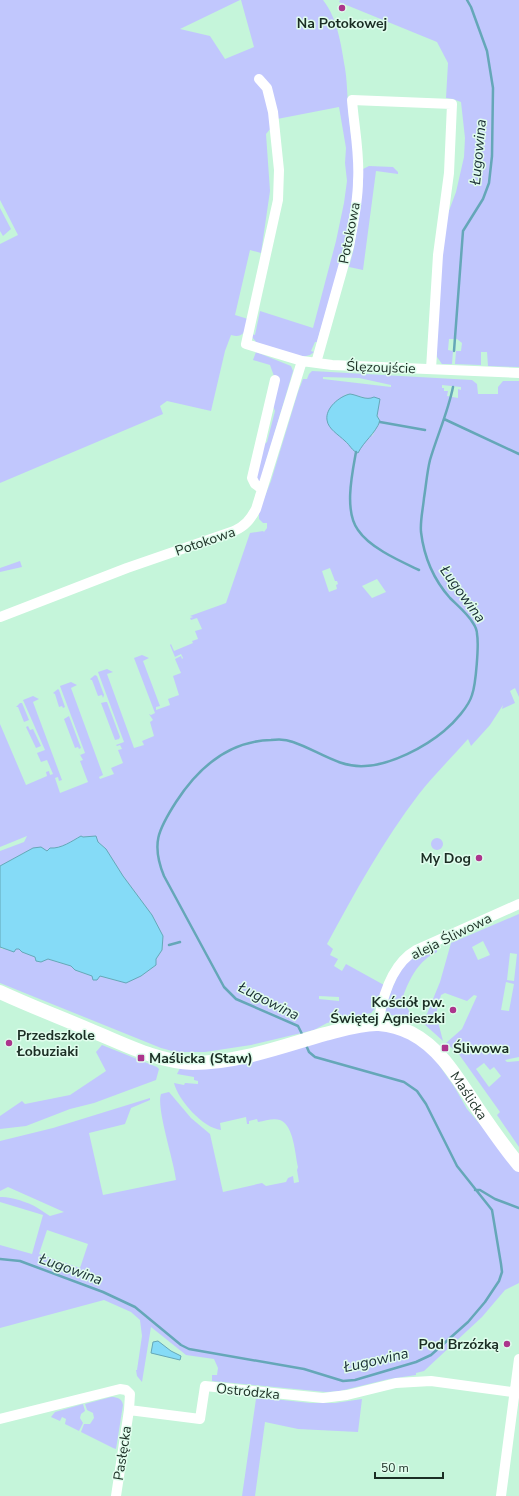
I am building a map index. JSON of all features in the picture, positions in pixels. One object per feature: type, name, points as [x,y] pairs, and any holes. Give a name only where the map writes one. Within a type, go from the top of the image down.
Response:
[{"type":"street","name":"Ślęzoujście","points":[[259,79],[268,88],[273,112],[279,170],[278,200],[246,344],[302,361],[316,363],[519,373]]},
{"type":"street","name":"Potokowa","points":[[316,363],[353,227],[358,182],[358,163],[352,100],[452,104],[449,173],[438,255],[431,369]]},
{"type":"street","name":"Potokowa","points":[[0,616],[127,568],[234,532],[243,527],[250,520],[256,509],[302,361]]},
{"type":"street","points":[[262,489],[254,484],[252,478],[275,380]]},
{"type":"street","name":"aleja Śliwowa","points":[[378,1024],[381,1010],[394,973],[407,956],[416,950],[519,904]]},
{"type":"street","name":"Maślicka","points":[[0,992],[168,1060],[192,1063],[218,1061],[259,1052],[353,1027],[378,1024],[403,1029],[420,1038],[436,1051],[455,1075],[519,1165]]},
{"type":"street","points":[[501,1496],[517,1393],[519,1359]]},
{"type":"street","name":"Ostródzka","points":[[129,1410],[200,1419],[205,1386],[327,1398],[396,1383],[431,1381],[517,1393]]},
{"type":"street","points":[[0,1419],[120,1389],[126,1390],[130,1394],[129,1410]]},
{"type":"street","name":"Pasłęcka","points":[[116,1496],[129,1410]]},
{"type":"shaded area","points":[[0,0],[240,0],[180,29],[210,36],[225,59],[254,47],[241,0],[323,0],[332,15],[342,50],[355,165],[351,211],[347,233],[317,342],[315,342],[311,351],[314,352],[310,355],[302,357],[257,343],[252,337],[252,334],[255,335],[260,311],[313,328],[336,241],[347,181],[345,163],[346,148],[339,107],[272,120],[271,128],[266,134],[270,191],[261,253],[250,250],[235,315],[248,319],[242,335],[231,335],[225,351],[211,411],[167,401],[160,406],[163,414],[0,483],[0,244],[18,235],[0,200]]},
{"type":"shaded area","points":[[340,0],[519,0],[519,367],[488,366],[487,352],[481,352],[481,365],[455,364],[456,351],[461,351],[462,343],[457,339],[449,339],[448,350],[453,351],[452,364],[442,364],[437,357],[436,313],[447,216],[456,192],[464,157],[465,138],[461,102],[446,98],[448,63],[437,42],[339,2]]},
{"type":"shaded area","points":[[369,166],[393,167],[398,174],[376,171],[363,270],[349,267],[354,248],[363,181],[363,169]]},
{"type":"shaded area","points":[[0,208],[11,229],[3,236],[0,231]]},
{"type":"shaded area","points":[[256,352],[291,366],[293,371],[260,482],[256,480],[263,445],[267,442],[275,411],[273,406],[279,378],[274,376],[270,365],[253,360]]},
{"type":"shaded area","points":[[312,371],[472,380],[477,384],[478,394],[498,394],[498,387],[503,381],[519,381],[519,697],[515,688],[510,691],[515,703],[502,709],[503,705],[490,725],[471,746],[468,739],[419,794],[381,848],[327,944],[333,949],[330,955],[338,959],[334,966],[342,971],[346,964],[384,985],[378,1005],[371,1013],[327,1023],[314,1030],[251,1045],[205,1052],[176,1052],[161,1048],[0,983],[0,947],[2,949],[19,949],[22,952],[35,957],[36,961],[41,962],[48,959],[71,966],[75,970],[92,976],[100,976],[118,981],[141,976],[156,965],[156,959],[162,950],[163,936],[152,915],[123,876],[106,849],[98,842],[96,836],[81,836],[63,846],[52,848],[47,851],[33,848],[0,866],[0,851],[24,842],[27,836],[0,847],[0,724],[26,785],[47,776],[46,772],[49,771],[50,775],[53,774],[47,760],[41,762],[37,753],[45,750],[23,700],[33,696],[39,699],[33,702],[62,780],[59,781],[58,777],[55,778],[60,793],[88,782],[80,761],[83,760],[80,755],[85,753],[60,686],[71,682],[77,685],[71,688],[103,775],[99,777],[100,779],[114,774],[111,768],[123,763],[118,750],[122,749],[120,745],[116,745],[124,742],[98,672],[107,669],[113,672],[107,674],[134,748],[144,745],[142,741],[154,736],[150,722],[153,720],[149,714],[151,715],[155,713],[134,658],[142,655],[149,658],[143,661],[160,706],[156,707],[156,710],[170,705],[168,699],[179,695],[173,676],[181,673],[175,659],[181,656],[182,659],[183,658],[181,654],[175,657],[170,645],[171,644],[174,651],[193,643],[192,641],[198,639],[195,631],[202,629],[197,618],[191,620],[190,618],[193,617],[190,616],[226,603],[250,533],[264,532],[267,528],[267,523],[263,523],[259,519],[259,511],[271,481],[298,392],[303,379],[307,379]],"holes":[[[323,377],[359,378],[391,385],[391,387],[323,379]],[[442,385],[461,387],[461,390],[458,389],[458,398],[447,396],[448,391],[444,391],[444,388],[442,388]],[[350,394],[370,399],[380,421],[372,436],[344,395]],[[330,568],[335,581],[337,581],[337,589],[329,592],[322,571]],[[377,579],[386,592],[372,598],[362,586]],[[319,996],[339,997],[339,1001],[319,999]]]},
{"type":"shaded area","points":[[350,394],[365,398],[374,397],[380,399],[377,416],[380,421],[358,453],[354,451],[329,426],[327,420],[328,411],[334,403],[342,397]]},
{"type":"shaded area","points":[[20,561],[22,567],[0,572],[0,568]]},
{"type":"shaded area","points":[[95,675],[97,676],[104,695],[103,698],[102,695],[98,696],[92,680],[90,679]]},
{"type":"shaded area","points":[[58,689],[65,707],[63,708],[62,706],[59,707],[55,694],[53,693]]},
{"type":"shaded area","points":[[107,702],[120,737],[119,739],[115,740],[101,703]]},
{"type":"shaded area","points":[[22,703],[29,720],[24,722],[18,707],[16,707]]},
{"type":"shaded area","points":[[69,716],[81,748],[79,749],[78,747],[75,748],[64,719]]},
{"type":"shaded area","points":[[28,726],[30,730],[33,729],[41,746],[36,748],[26,727]]},
{"type":"shaded area","points":[[81,836],[96,836],[98,842],[106,849],[123,876],[152,915],[163,936],[162,950],[156,959],[156,965],[141,976],[126,983],[100,976],[97,980],[93,980],[92,976],[75,970],[71,966],[48,959],[41,962],[36,961],[35,957],[22,952],[19,949],[16,949],[14,952],[0,947],[0,866],[33,848],[41,847],[47,851],[50,848],[66,844]]},
{"type":"shaded area","points":[[437,838],[441,840],[443,844],[441,848],[437,850],[433,848],[431,844],[433,840]]},
{"type":"shaded area","points":[[519,914],[519,1057],[505,1060],[507,1062],[519,1061],[519,1147],[497,1115],[500,1112],[458,1053],[446,1043],[462,1029],[477,996],[474,995],[467,1001],[445,993],[441,995],[436,1014],[443,1041],[423,1023],[416,1020],[387,1014],[385,1010],[390,993],[402,969],[414,956],[431,948],[437,948],[437,952],[431,955],[420,965],[408,984],[403,997],[411,1016],[424,1021],[440,982],[451,943]],"holes":[[[483,941],[490,955],[478,960],[472,947]],[[510,953],[517,954],[514,981],[507,980]],[[506,982],[514,984],[509,1011],[501,1010]],[[484,1063],[490,1070],[494,1067],[501,1076],[489,1087],[476,1069]]]},
{"type":"shaded area","points":[[387,1030],[408,1038],[432,1055],[455,1088],[467,1109],[519,1170],[519,1283],[505,1290],[482,1317],[424,1371],[416,1373],[416,1375],[389,1379],[340,1391],[326,1392],[212,1381],[212,1375],[217,1375],[218,1368],[214,1359],[186,1355],[151,1327],[142,1382],[137,1376],[136,1370],[142,1336],[140,1320],[131,1312],[104,1300],[0,1328],[0,1245],[32,1254],[43,1215],[0,1202],[0,1197],[13,1198],[28,1203],[50,1216],[64,1212],[8,1187],[0,1191],[0,1141],[53,1128],[150,1098],[150,1100],[131,1108],[125,1124],[89,1133],[103,1195],[176,1180],[163,1122],[160,1101],[161,1094],[169,1092],[191,1118],[210,1134],[223,1192],[262,1183],[266,1186],[286,1182],[288,1178],[293,1176],[294,1183],[299,1182],[293,1141],[285,1123],[275,1119],[258,1122],[257,1119],[249,1121],[249,1124],[247,1124],[246,1117],[220,1123],[221,1130],[214,1128],[199,1119],[192,1112],[180,1097],[174,1083],[184,1085],[185,1083],[198,1084],[198,1081],[194,1080],[194,1077],[177,1074],[181,1066],[346,1032]],"holes":[[[47,1230],[88,1244],[80,1268],[39,1254]]]},
{"type":"shaded area","points":[[102,1045],[157,1067],[159,1069],[156,1080],[94,1103],[70,1109],[26,1126],[0,1129],[0,1116],[22,1101],[25,1104],[70,1095],[106,1071],[96,1052]]},
{"type":"shaded area","points":[[158,1341],[171,1351],[181,1356],[180,1360],[151,1353],[153,1342]]},
{"type":"shaded area","points":[[116,1397],[122,1401],[123,1405],[116,1449],[81,1432],[84,1424],[90,1424],[94,1418],[93,1413],[87,1410],[85,1404]]},
{"type":"shaded area","points":[[264,1398],[310,1403],[335,1403],[362,1399],[358,1432],[298,1429],[265,1422],[255,1496],[242,1496],[256,1399]]},
{"type":"shaded area","points":[[83,1404],[85,1411],[81,1414],[80,1418],[83,1423],[79,1431],[65,1424],[66,1419],[62,1417],[60,1421],[51,1417],[55,1412]]},
{"type":"waterway","name":"Ługowina","points":[[454,351],[463,231],[483,199],[489,183],[492,156],[493,88],[487,51],[467,0]]},
{"type":"waterway","name":"Ługowina","points":[[303,1036],[298,1026],[236,999],[224,987],[164,876],[158,855],[158,838],[170,812],[194,778],[228,751],[242,745],[276,739],[302,745],[328,758],[346,764],[355,766],[375,765],[396,759],[418,749],[452,724],[468,704],[473,690],[476,674],[478,646],[477,631],[471,619],[450,598],[439,584],[427,559],[421,532],[421,519],[430,460],[453,387]]},
{"type":"waterway","points":[[444,419],[519,454]]},
{"type":"waterway","points":[[380,422],[425,430]]},
{"type":"waterway","points":[[356,452],[350,492],[350,503],[351,513],[358,530],[370,543],[419,570]]},
{"type":"waterway","points":[[169,945],[180,942]]},
{"type":"waterway","name":"Ługowina","points":[[0,1259],[20,1261],[103,1292],[135,1307],[181,1345],[189,1349],[304,1369],[343,1381],[355,1380],[416,1362],[431,1355],[468,1322],[485,1302],[499,1281],[502,1272],[492,1210],[457,1166],[426,1104],[417,1091],[404,1082],[315,1057],[309,1052],[306,1045]]},
{"type":"waterway","points":[[475,1190],[480,1190],[495,1199],[519,1208]]},
{"type":"place","name":"Na Potokowej","points":[[342,8]]},
{"type":"place","name":"My Dog","points":[[479,858]]},
{"type":"place","name":"Kościół pw. Świętej Agnieszki","points":[[453,1010]]},
{"type":"place","name":"Przedszkole Łobuziaki","points":[[9,1043]]},
{"type":"place","name":"Śliwowa","points":[[445,1048]]},
{"type":"place","name":"Maślicka (Staw)","points":[[141,1058]]},
{"type":"place","name":"Pod Brzózką","points":[[507,1344]]}]
